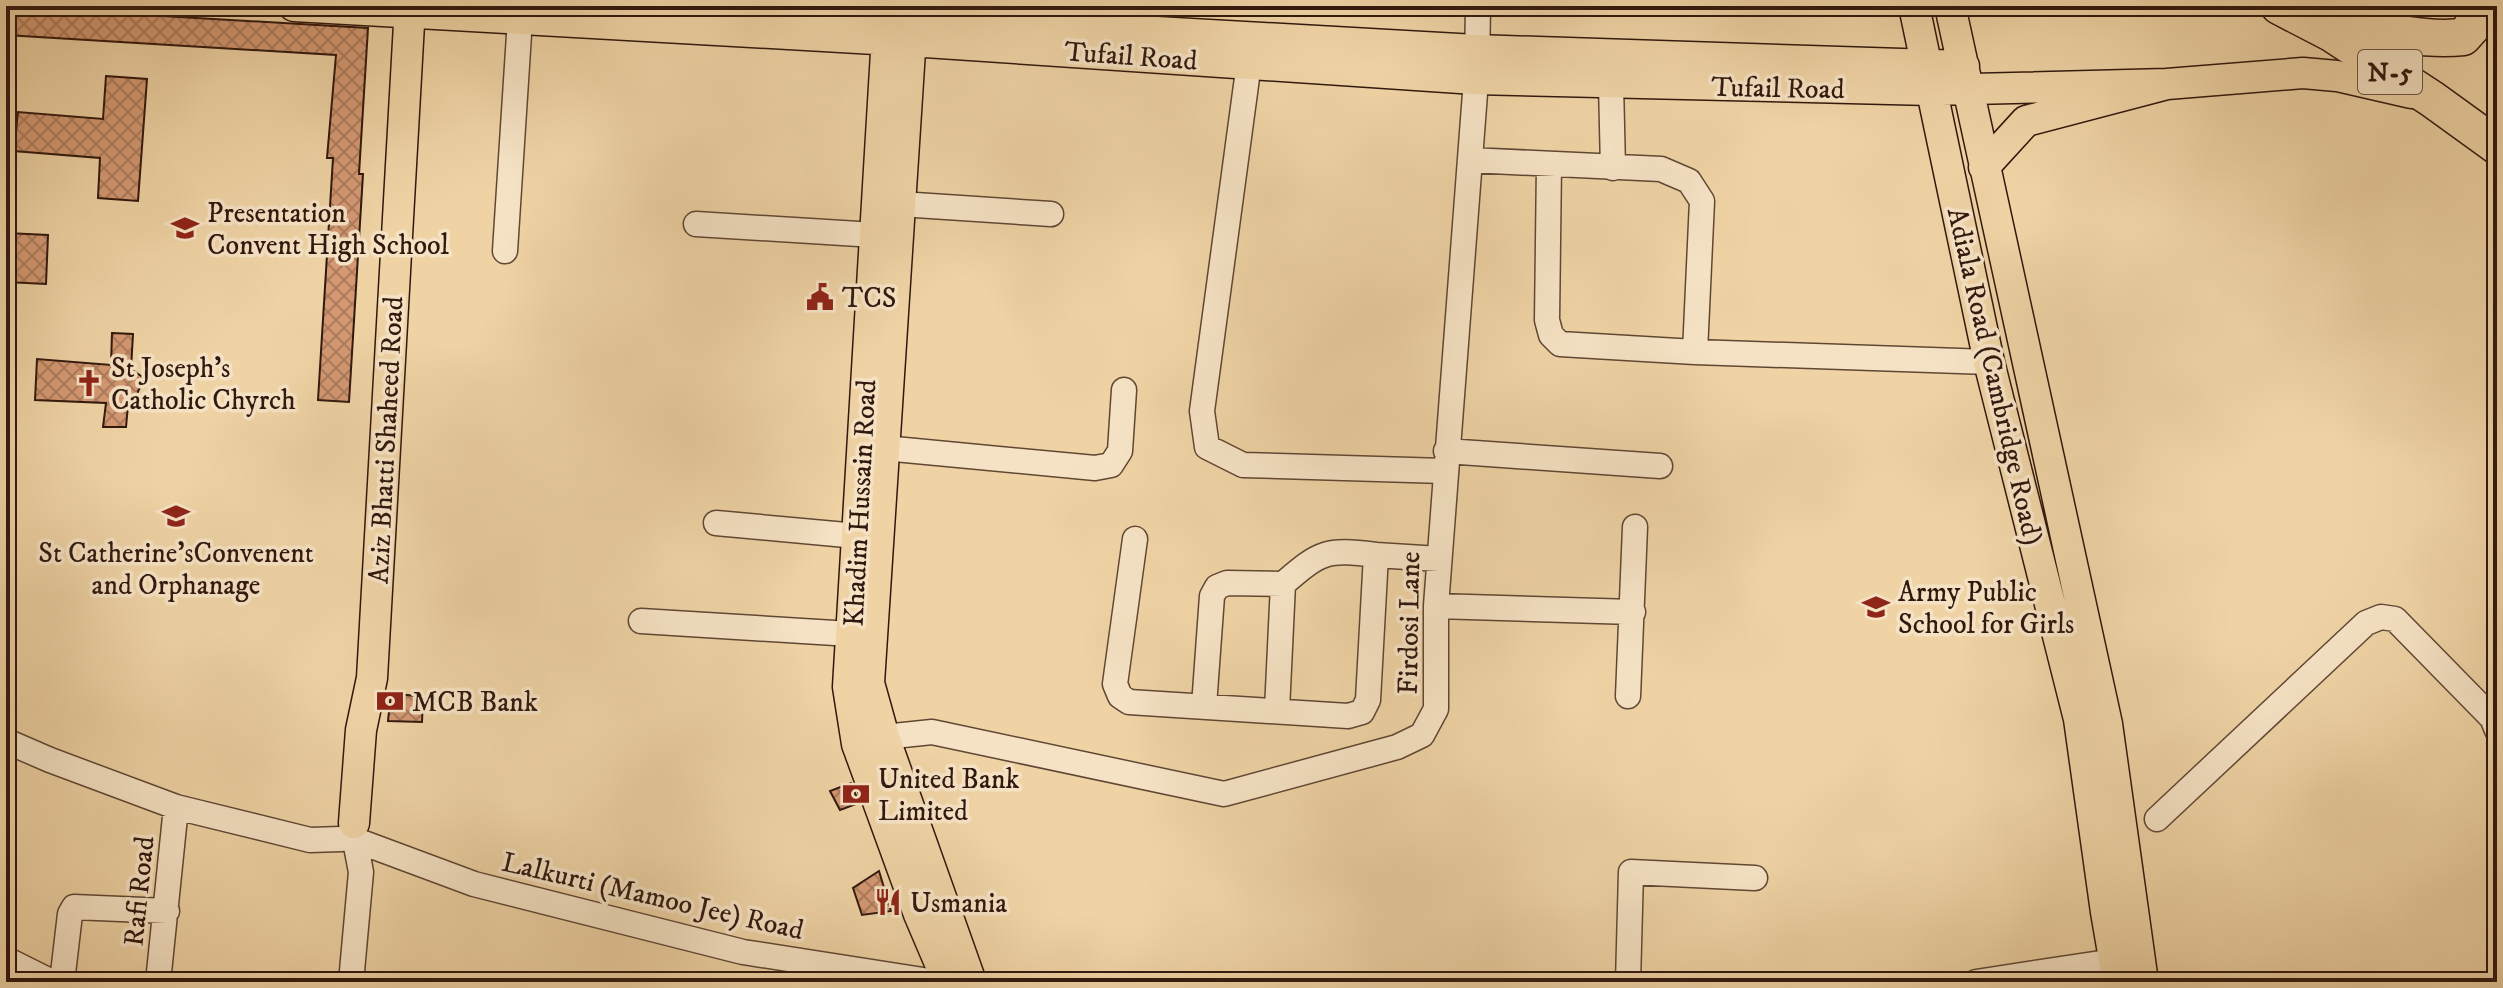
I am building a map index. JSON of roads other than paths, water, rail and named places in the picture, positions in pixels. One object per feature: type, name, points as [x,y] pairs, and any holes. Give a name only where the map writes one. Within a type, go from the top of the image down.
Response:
[{"type":"highway","points":[[2284,8],[2411,36],[2448,39],[2463,37],[2472,27],[2466,6]]},
{"type":"highway","name":"N-5","points":[[2284,8],[2432,99],[2497,146]]},
{"type":"main road","name":"Tufail Road","points":[[294,6],[399,9],[520,19],[900,21],[1249,63],[1475,64],[1928,78]]},
{"type":"main road","name":"Tufail Road","points":[[695,6],[1475,64],[1611,84],[1928,78],[2167,84]]},
{"type":"main road","name":"Adiala Road (Cambridge Road)","points":[[1914,6],[1989,362],[2079,719],[2116,972]]},
{"type":"main road","name":"Adiala Road (Cambridge Road)","points":[[1950,6],[2107,724],[2143,982]]},
{"type":"main road","name":"Aziz Bhatti Shaheed Road","points":[[353,838],[361,730],[372,678],[399,9]]},
{"type":"main road","name":"Khadim Hussain Road","points":[[900,21],[900,204],[869,683],[884,737],[971,982]]},
{"type":"main road","name":"Khadim Hussain Road","points":[[900,21],[875,235],[848,687],[857,744],[919,914],[948,982]]},
{"type":"main road","points":[[1984,167],[2026,121],[2167,84],[2303,73],[2383,84],[2432,99]]},
{"type":"street","name":"Firdosi Lane","points":[[884,737],[932,732],[1224,794],[1397,747],[1422,735],[1436,709],[1436,606],[1470,160],[1478,6]]},
{"type":"street","points":[[505,251],[520,19]]},
{"type":"street","points":[[1249,63],[1202,411],[1207,447],[1243,465],[1445,461],[1660,466]]},
{"type":"street","points":[[1611,84],[1613,168]]},
{"type":"street","points":[[1470,160],[1661,169],[1689,181],[1702,201],[1695,352]]},
{"type":"street","points":[[1549,164],[1547,320],[1551,335],[1560,344],[1989,362]]},
{"type":"street","points":[[900,204],[1051,214]]},
{"type":"street","points":[[696,224],[875,235]]},
{"type":"street","points":[[884,448],[1095,468],[1111,465],[1120,451],[1124,390]]},
{"type":"street","points":[[716,523],[857,536]]},
{"type":"street","points":[[1628,696],[1635,527]]},
{"type":"street","points":[[1135,539],[1115,684],[1120,696],[1129,702],[1348,716],[1362,712],[1368,700],[1376,555]]},
{"type":"street","points":[[1204,706],[1212,596],[1217,587],[1227,583],[1283,584],[1312,559],[1340,551],[1439,559]]},
{"type":"street","points":[[1277,710],[1283,584]]},
{"type":"street","points":[[1436,606],[1633,612]]},
{"type":"street","points":[[2157,819],[2366,623],[2381,617],[2395,619],[2495,721]]},
{"type":"street","points":[[641,621],[851,634]]},
{"type":"street","name":"Lalkurti (Mamoo Jee) Road","points":[[6,741],[176,807],[310,840],[353,838],[474,884],[810,972],[936,982]]},
{"type":"street","name":"Rafi Road","points":[[158,982],[176,807]]},
{"type":"street","points":[[351,982],[361,872],[353,838]]},
{"type":"street","points":[[1628,982],[1631,872],[1755,878]]},
{"type":"street","points":[[62,982],[70,914],[74,907],[167,911]]},
{"type":"street","points":[[6,959],[52,982]]},
{"type":"street","points":[[1976,982],[2116,972]]},
{"type":"place","name":"Presentation Convent High School","points":[[185,228]]},
{"type":"place","name":"TCS","points":[[820,297]]},
{"type":"place","name":"St Joseph's Catholic Chyrch","points":[[89,383]]},
{"type":"place","name":"St Catherine'sConvenent and Orphanage","points":[[176,516]]},
{"type":"place","name":"Army Public School for Girls","points":[[1876,607]]},
{"type":"place","name":"MCB Bank","points":[[390,701]]},
{"type":"place","name":"United Bank Limited","points":[[856,794]]},
{"type":"place","name":"Usmania","points":[[888,902]]}]
